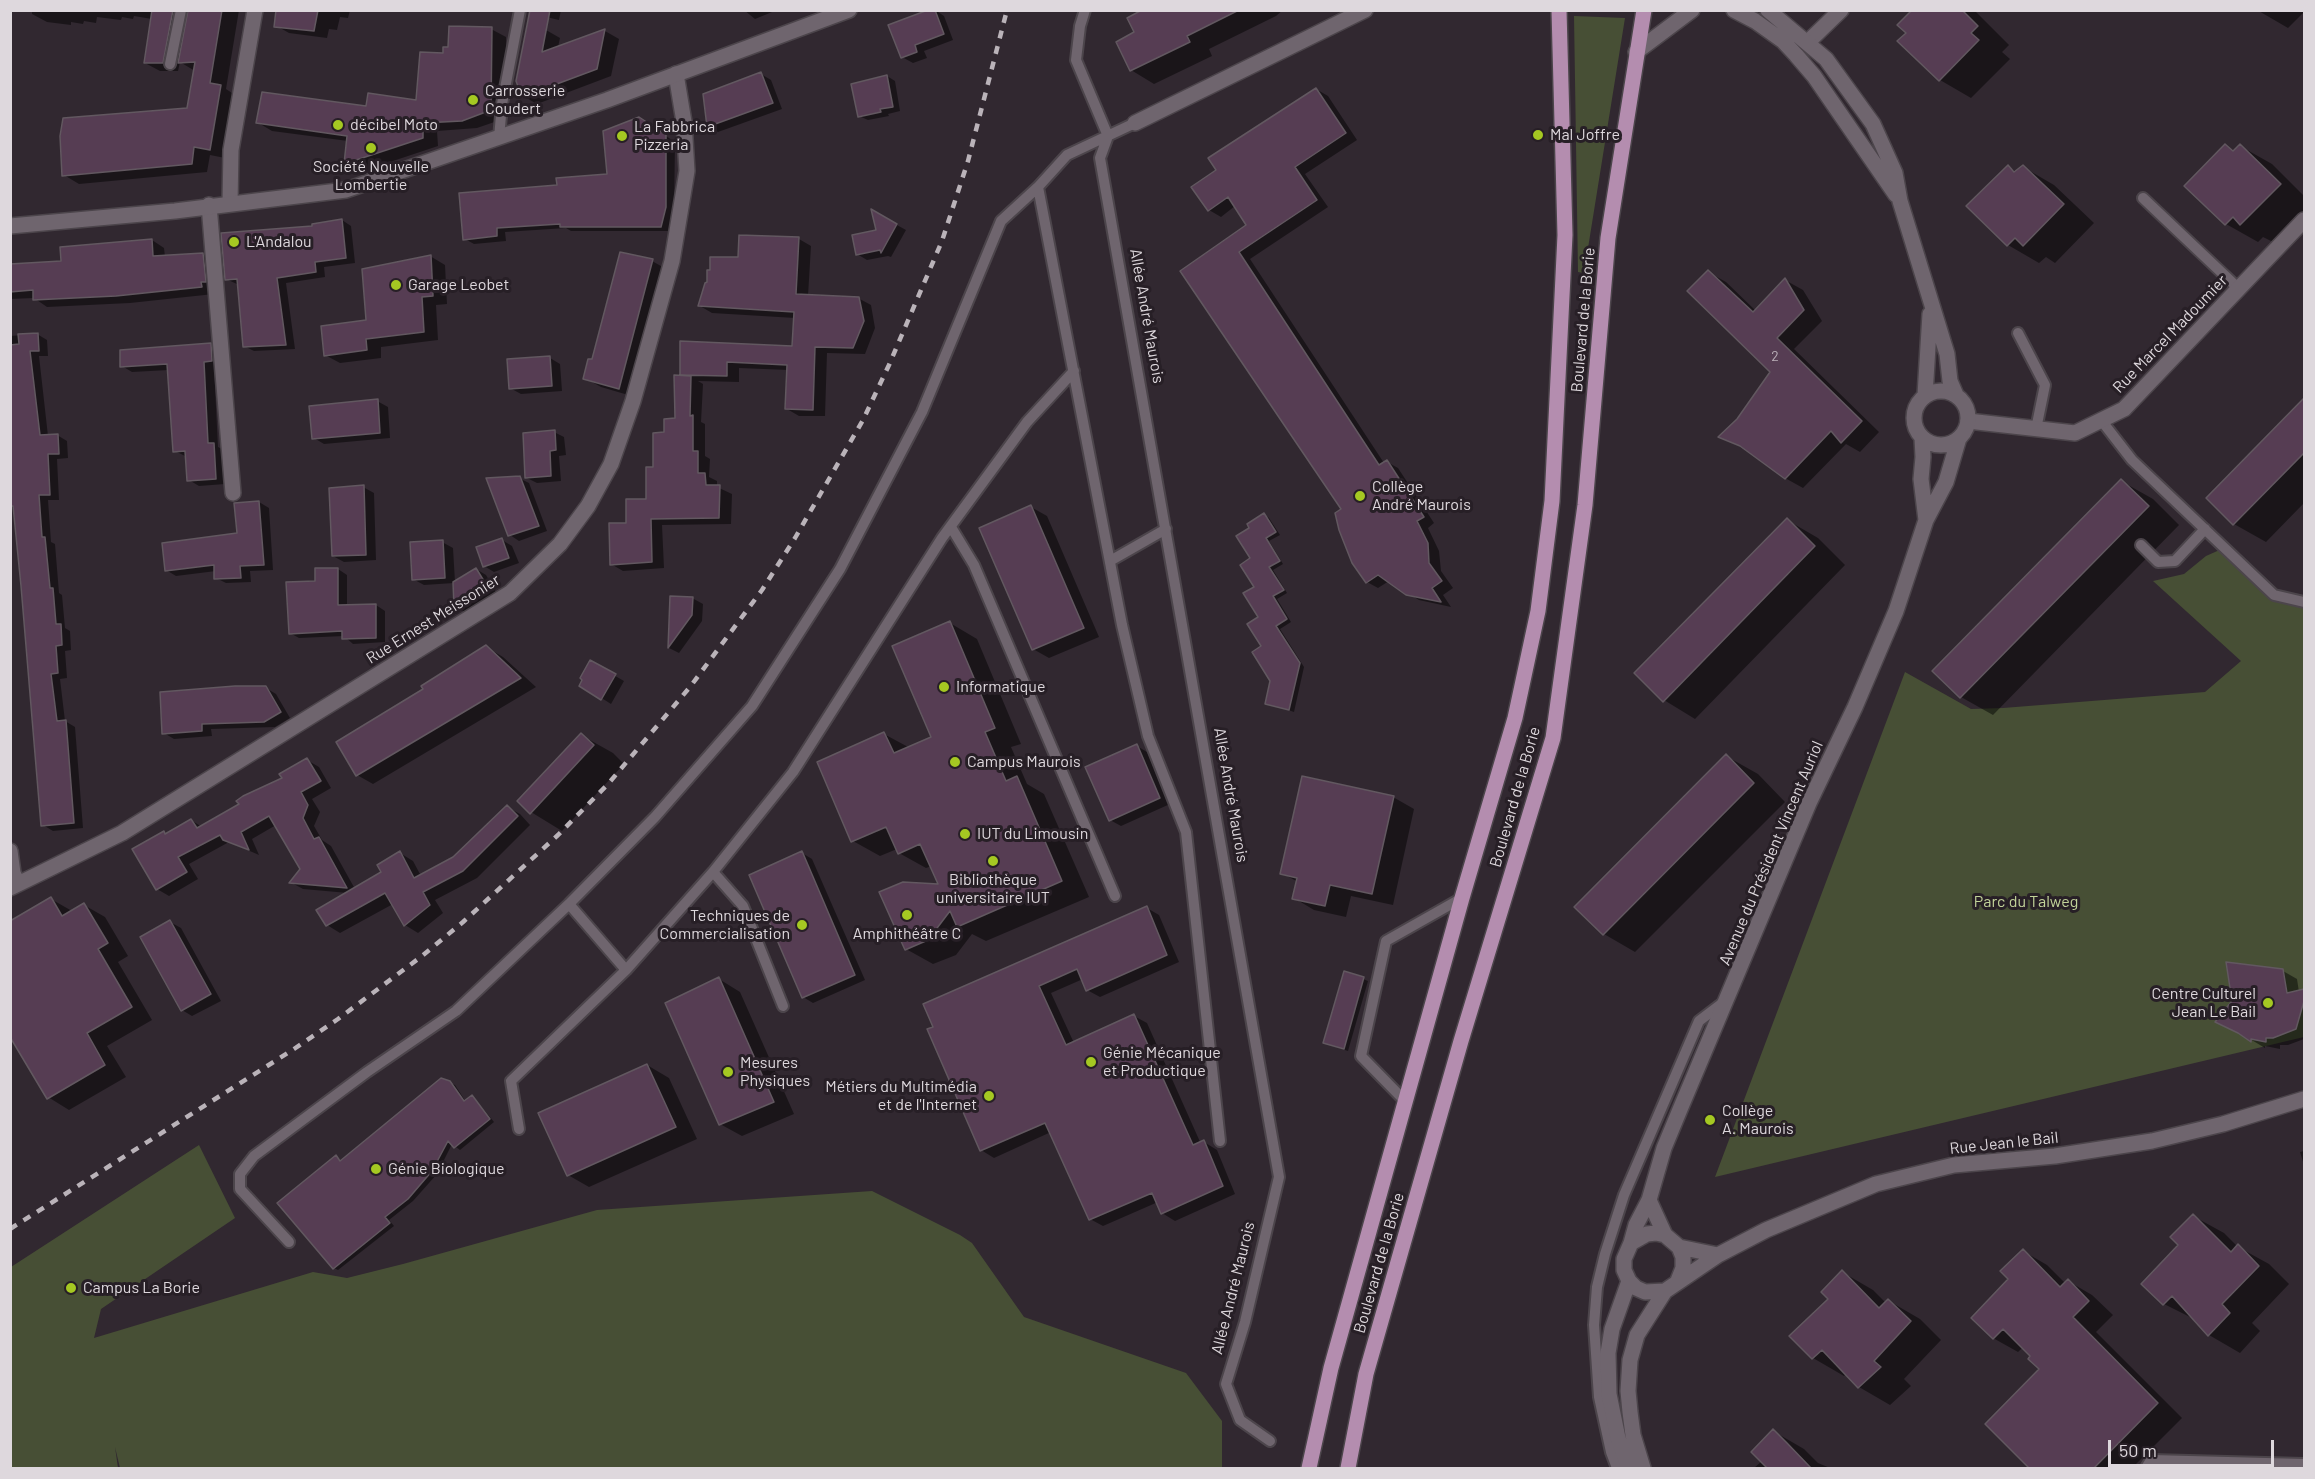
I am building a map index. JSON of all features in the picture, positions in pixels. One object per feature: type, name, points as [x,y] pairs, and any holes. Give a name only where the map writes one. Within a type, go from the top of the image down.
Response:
[{"type":"main road","name":"Boulevard de la Borie","points":[[1309,1468],[1331,1368],[1462,898],[1515,718],[1538,611],[1552,501],[1565,236],[1559,10]]},
{"type":"main road","name":"Boulevard de la Borie","points":[[1348,1468],[1366,1374],[1461,1041],[1553,738],[1585,504],[1608,238],[1644,10]]},
{"type":"street","points":[[230,203],[231,150],[255,10]]},
{"type":"street","points":[[10,226],[176,211],[209,205],[346,190],[676,74],[821,15],[849,10]]},
{"type":"street","points":[[1135,123],[1365,10]]},
{"type":"street","points":[[1636,52],[1692,10]]},
{"type":"street","points":[[1734,10],[1755,21],[1783,41],[1796,55],[1814,76],[1900,201]]},
{"type":"street","points":[[1768,10],[1826,59],[1873,124],[1895,173],[1900,201],[1947,354],[1950,381],[1967,411],[1968,421],[1965,431],[1952,443],[1936,445],[1922,438],[1914,423],[1914,412],[1918,402],[1925,395],[1941,391],[1956,395]]},
{"type":"street","points":[[1808,42],[1841,10]]},
{"type":"street","name":"Rue Ernest Meissonier","points":[[14,886],[122,833],[510,593],[560,544],[588,506],[611,464],[633,401],[672,261],[687,171],[684,122],[676,74]]},
{"type":"street","points":[[209,205],[233,494]]},
{"type":"street","name":"Rue Marcel Madoumier","points":[[1968,421],[2075,433],[2124,409],[2304,220]]},
{"type":"street","points":[[1925,395],[1931,299]]},
{"type":"street","name":"Avenue du Président Vincent Auriol","points":[[1922,438],[1921,479],[1926,520]]},
{"type":"street","name":"Avenue du Président Vincent Auriol","points":[[1631,1243],[1636,1225],[1649,1200],[1664,1148],[1809,803],[1855,707],[1896,611],[1926,520],[1946,482],[1959,438]]},
{"type":"street","points":[[10,851],[14,886]]},
{"type":"street","name":"Rue Jean le Bail","points":[[1671,1287],[1718,1256],[1766,1230],[1876,1184],[1954,1165],[2055,1156],[2152,1141],[2223,1124],[2304,1099]]},
{"type":"street","points":[[1643,1468],[1633,1435],[1630,1412],[1628,1390],[1630,1360],[1637,1335],[1683,1268],[1683,1257],[1679,1247],[1665,1235],[1649,1200]]},
{"type":"street","points":[[1665,1235],[1647,1234],[1631,1243],[1624,1259],[1624,1270],[1629,1281],[1636,1288],[1645,1292],[1671,1287]]},
{"type":"street","points":[[1679,1247],[1718,1256]]},
{"type":"street","points":[[1629,1281],[1612,1329],[1608,1353],[1610,1394],[1618,1438],[1629,1468]]},
{"type":"lane","points":[[170,64],[181,10]]},
{"type":"lane","points":[[499,138],[502,104],[520,10]]},
{"type":"lane","points":[[1085,10],[1080,26],[1076,60],[1108,135]]},
{"type":"lane","points":[[1796,55],[1808,42]]},
{"type":"lane","points":[[289,1242],[240,1189],[240,1174],[254,1156],[367,1072],[456,1011],[569,904],[655,817],[752,706],[840,569],[922,412],[1001,221],[1038,187],[1067,155],[1135,123]]},
{"type":"lane","name":"Allée André Maurois","points":[[1108,135],[1100,158],[1279,1178],[1245,1322],[1226,1384],[1240,1420],[1270,1441]]},
{"type":"lane","points":[[1038,187],[1122,625],[1148,736],[1186,832],[1220,1141]]},
{"type":"lane","points":[[2143,198],[2239,289]]},
{"type":"lane","points":[[2018,333],[2045,385],[2036,429]]},
{"type":"lane","points":[[519,1129],[511,1081],[626,970],[713,872],[793,772],[951,527],[1027,422],[1074,371]]},
{"type":"lane","points":[[2101,420],[2132,460],[2274,595],[2304,602]]},
{"type":"lane","points":[[951,527],[974,565],[1115,896]]},
{"type":"lane","points":[[1110,561],[1166,529]]},
{"type":"lane","points":[[2141,545],[2158,562],[2175,561],[2205,529]]},
{"type":"lane","points":[[713,872],[743,906],[783,1006]]},
{"type":"lane","points":[[1405,1101],[1362,1056],[1386,941],[1462,898]]},
{"type":"lane","points":[[569,904],[626,970]]},
{"type":"lane","points":[[1617,1468],[1611,1452],[1597,1377],[1594,1325],[1597,1287],[1602,1265],[1624,1195],[1699,1021],[1727,1000]]},
{"type":"lane","points":[[2146,1468],[2151,1460],[2304,1464]]},
{"type":"green space","points":[[1574,16],[1625,18],[1584,273],[1578,272]]},
{"type":"green space","name":"Parc du Talweg","points":[[2224,548],[2274,595],[2304,602],[2304,1037],[1715,1177],[1905,672],[1971,709],[2205,692],[2241,661],[2153,581],[2184,574],[2206,556]]},
{"type":"green space","points":[[199,1145],[235,1218],[101,1309],[94,1338],[313,1272],[347,1278],[597,1210],[872,1191],[972,1243],[1024,1317],[1186,1373],[1222,1421],[1222,1468],[120,1468],[115,1447],[118,1468],[11,1468],[11,1267]]},
{"type":"building","points":[[152,10],[173,10],[163,63],[144,63]]},
{"type":"building","points":[[188,10],[222,10],[210,83],[221,85],[210,150],[194,147],[192,164],[62,176],[60,136],[63,118],[187,108],[195,62],[178,63]]},
{"type":"building","points":[[276,10],[318,10],[314,31],[274,27]]},
{"type":"building","points":[[530,10],[550,10],[542,52],[605,29],[597,69],[522,97],[516,81]]},
{"type":"building","points":[[928,10],[935,10],[944,34],[915,45],[917,52],[901,58],[888,25]]},
{"type":"building","points":[[1142,10],[1239,10],[1187,36],[1190,42],[1130,71],[1116,42],[1134,32],[1127,18]]},
{"type":"building","points":[[1912,10],[1962,10],[1978,26],[1971,33],[1979,40],[1939,81],[1897,41],[1906,33],[1897,25]]},
{"type":"building","points":[[449,26],[492,27],[491,110],[462,121],[423,123],[423,138],[344,164],[347,136],[256,123],[262,92],[366,106],[368,93],[416,100],[420,52],[443,53],[443,47],[448,47]]},
{"type":"building","points":[[761,72],[773,103],[707,127],[703,94]]},
{"type":"building","points":[[887,75],[893,107],[858,117],[851,84]]},
{"type":"building","points":[[1316,88],[1346,133],[1295,167],[1317,200],[1239,252],[1379,465],[1387,460],[1424,517],[1417,521],[1428,543],[1429,563],[1442,581],[1432,588],[1441,602],[1406,595],[1378,575],[1366,583],[1352,563],[1339,530],[1335,513],[1341,509],[1180,271],[1246,225],[1228,197],[1208,211],[1191,187],[1216,170],[1208,158]]},
{"type":"building","points":[[639,117],[666,135],[666,207],[661,227],[560,227],[560,224],[497,228],[497,236],[463,240],[459,193],[557,185],[556,178],[607,174],[603,131]]},
{"type":"building","points":[[2225,144],[2233,151],[2240,144],[2281,184],[2240,225],[2233,217],[2225,225],[2184,186]]},
{"type":"building","points":[[2008,165],[2014,172],[2023,165],[2064,204],[2023,246],[2015,238],[2007,246],[1966,206]]},
{"type":"building","points":[[871,209],[897,224],[881,253],[880,250],[856,255],[852,235],[876,230]]},
{"type":"building","points":[[342,219],[346,258],[315,262],[316,272],[277,278],[286,345],[243,347],[237,279],[225,280],[221,233],[312,226],[312,224]]},
{"type":"building","points":[[739,235],[799,237],[796,294],[859,297],[864,321],[853,348],[815,347],[813,410],[785,409],[787,365],[727,362],[727,376],[680,375],[680,341],[792,346],[794,312],[698,306],[707,282],[707,270],[710,270],[710,257],[738,257]]},
{"type":"building","points":[[152,239],[153,256],[203,253],[206,282],[201,282],[202,287],[116,296],[33,300],[33,290],[10,292],[10,264],[61,261],[60,247]]},
{"type":"building","points":[[620,252],[653,259],[619,389],[583,379],[588,359],[592,359]]},
{"type":"building","points":[[431,255],[433,296],[422,297],[424,332],[366,339],[367,350],[324,356],[321,326],[366,320],[362,269]]},
{"type":"building","points":[[1708,270],[1753,312],[1785,278],[1804,310],[1777,338],[1862,421],[1841,443],[1831,431],[1785,479],[1740,446],[1718,437],[1737,419],[1770,372],[1687,291]]},
{"type":"building","points":[[38,333],[39,351],[30,351],[40,435],[58,434],[59,454],[48,454],[50,495],[39,495],[42,537],[45,537],[56,624],[61,624],[62,645],[56,646],[58,673],[51,674],[57,721],[66,720],[74,823],[41,826],[21,586],[13,506],[11,506],[10,345],[19,344],[18,334]]},
{"type":"building","points":[[211,343],[212,361],[204,362],[208,443],[214,443],[216,479],[187,481],[185,451],[173,452],[167,364],[120,367],[120,350]]},
{"type":"building","points":[[550,356],[552,386],[509,389],[507,359]]},
{"type":"building","points":[[674,375],[691,376],[690,416],[693,415],[693,451],[698,451],[698,473],[705,473],[706,485],[720,485],[719,518],[651,519],[652,562],[610,565],[609,523],[626,523],[626,499],[646,499],[646,467],[653,467],[653,433],[664,432],[664,419],[675,418]]},
{"type":"building","points":[[2304,398],[2304,453],[2233,525],[2206,498]]},
{"type":"building","points":[[378,399],[380,433],[312,439],[309,406]]},
{"type":"building","points":[[555,430],[556,450],[550,451],[551,476],[525,478],[523,433]]},
{"type":"building","points":[[520,476],[539,526],[508,536],[486,478]]},
{"type":"building","points":[[2121,479],[2149,506],[1960,698],[1932,671]]},
{"type":"building","points":[[364,485],[366,555],[332,556],[329,488]]},
{"type":"building","points":[[259,501],[264,565],[240,566],[241,578],[214,579],[214,565],[165,571],[162,543],[237,533],[234,503]]},
{"type":"building","points":[[1031,505],[1084,628],[1032,650],[979,528]]},
{"type":"building","points":[[1264,513],[1276,532],[1266,538],[1280,561],[1269,567],[1284,590],[1273,596],[1287,619],[1276,626],[1300,663],[1289,710],[1265,704],[1270,681],[1252,652],[1261,646],[1247,624],[1258,617],[1243,593],[1254,587],[1240,565],[1250,558],[1236,536],[1249,528],[1247,524]]},
{"type":"building","points":[[1787,518],[1815,546],[1663,702],[1634,673]]},
{"type":"building","points":[[502,538],[509,558],[483,567],[476,547]]},
{"type":"building","points":[[443,540],[445,578],[412,580],[410,542]]},
{"type":"building","points":[[315,568],[338,568],[338,605],[376,604],[376,638],[342,639],[342,631],[289,634],[286,582],[315,581]]},
{"type":"building","points":[[476,568],[487,586],[454,608],[453,582]]},
{"type":"building","points":[[670,596],[693,597],[692,615],[668,648]]},
{"type":"building","name":"IUT du Limousin","points":[[950,621],[995,728],[985,732],[1006,781],[1017,776],[1062,881],[957,927],[950,911],[928,940],[905,950],[879,892],[903,882],[938,884],[920,844],[898,854],[886,827],[851,842],[817,762],[884,732],[894,753],[931,737],[892,646]]},
{"type":"building","points":[[486,645],[521,678],[356,776],[336,742],[423,689],[421,686]]},
{"type":"building","points":[[590,660],[616,674],[601,700],[579,686],[582,680],[580,678]]},
{"type":"building","points":[[266,686],[281,712],[264,722],[202,724],[202,731],[162,734],[160,692]]},
{"type":"building","points":[[581,733],[594,745],[530,814],[517,801]]},
{"type":"building","points":[[1137,744],[1160,798],[1109,821],[1085,767]]},
{"type":"building","points":[[1726,754],[1754,783],[1603,935],[1574,907]]},
{"type":"building","points":[[307,758],[321,781],[301,792],[308,805],[303,818],[314,839],[319,837],[347,888],[289,883],[300,869],[269,816],[241,832],[249,850],[223,840],[220,835],[178,857],[187,872],[156,890],[132,849],[191,819],[197,828],[239,804],[236,801],[243,796],[282,778],[279,774]]},
{"type":"building","points":[[1302,776],[1394,796],[1372,894],[1330,885],[1325,906],[1292,899],[1297,878],[1280,874]]},
{"type":"building","points":[[507,805],[518,816],[463,871],[423,892],[430,905],[404,926],[385,893],[326,926],[316,910],[381,872],[377,865],[400,851],[414,878],[453,857]]},
{"type":"building","name":"Techniques de Commercialisation","points":[[802,851],[855,975],[802,998],[749,875]]},
{"type":"building","points":[[51,897],[62,916],[84,903],[108,943],[98,949],[132,1007],[87,1033],[105,1065],[47,1099],[10,1037],[10,921]]},
{"type":"building","name":"Génie Mécanique et Productique","points":[[1147,906],[1167,955],[1086,991],[1077,969],[1039,986],[1066,1045],[1134,1014],[1193,1145],[1204,1140],[1223,1186],[1161,1214],[1152,1193],[1089,1220],[1045,1123],[980,1151],[927,1029],[933,1027],[923,1004]]},
{"type":"building","points":[[170,920],[211,994],[181,1011],[140,937]]},
{"type":"building","name":"Centre Culturel Jean Le Bail","points":[[2226,962],[2283,969],[2287,993],[2304,989],[2304,1001],[2296,1029],[2273,1038],[2266,1038],[2266,1042],[2251,1039],[2251,1042],[2215,1022],[2232,1001]]},
{"type":"building","points":[[1344,971],[1364,977],[1344,1049],[1323,1043]]},
{"type":"building","points":[[719,977],[774,1102],[719,1125],[665,1003]]},
{"type":"building","points":[[647,1064],[676,1127],[567,1176],[538,1113]]},
{"type":"building","name":"Génie Biologique","points":[[441,1078],[450,1081],[464,1101],[472,1095],[490,1119],[454,1148],[448,1141],[432,1171],[408,1199],[385,1217],[390,1223],[333,1269],[277,1203],[336,1155],[340,1161]]},
{"type":"building","points":[[2193,1214],[2231,1252],[2238,1244],[2259,1266],[2222,1304],[2230,1313],[2208,1336],[2172,1296],[2163,1305],[2141,1284],[2178,1245],[2170,1237]]},
{"type":"building","points":[[2023,1249],[2060,1287],[2068,1279],[2089,1301],[2073,1317],[2158,1403],[2094,1468],[2029,1468],[1985,1424],[2039,1369],[2028,1359],[2030,1356],[2003,1329],[1993,1339],[1971,1318],[2008,1279],[2000,1271]]},
{"type":"building","points":[[1842,1270],[1879,1308],[1888,1299],[1911,1321],[1874,1361],[1881,1367],[1858,1388],[1822,1350],[1812,1359],[1789,1336],[1828,1299],[1821,1292]]},
{"type":"building","points":[[1773,1429],[1811,1468],[1767,1468],[1751,1452]]},
{"type":"railway","points":[[10,1229],[294,1049],[422,956],[463,922],[558,835],[608,784],[690,687],[762,590],[795,538],[863,420],[889,365],[942,241],[968,161],[1007,10]]},
{"type":"place","name":"Carrosserie Coudert","points":[[473,100]]},
{"type":"place","name":"décibel Moto","points":[[338,125]]},
{"type":"place","name":"Mal Joffre","points":[[1538,135]]},
{"type":"place","name":"La Fabbrica Pizzeria","points":[[622,136]]},
{"type":"place","name":"Société Nouvelle Lombertie","points":[[371,148]]},
{"type":"place","name":"L'Andalou","points":[[234,242]]},
{"type":"place","name":"Garage Leobet","points":[[396,285]]},
{"type":"place","name":"Collège André Maurois","points":[[1360,496]]},
{"type":"place","name":"Informatique","points":[[944,687]]},
{"type":"place","name":"Campus Maurois","points":[[955,762]]},
{"type":"place","name":"IUT du Limousin","points":[[965,834]]},
{"type":"place","name":"Bibliothèque universitaire IUT","points":[[993,861]]},
{"type":"place","name":"Amphithéâtre C","points":[[907,915]]},
{"type":"place","name":"Techniques de Commercialisation","points":[[802,925]]},
{"type":"place","name":"Centre Culturel Jean Le Bail","points":[[2268,1003]]},
{"type":"place","name":"Génie Mécanique et Productique","points":[[1091,1062]]},
{"type":"place","name":"Mesures Physiques","points":[[728,1072]]},
{"type":"place","name":"Métiers du Multimédia et de l'Internet","points":[[989,1096]]},
{"type":"place","name":"Collège A. Maurois","points":[[1710,1120]]},
{"type":"place","name":"Génie Biologique","points":[[376,1169]]},
{"type":"place","name":"Campus La Borie","points":[[71,1288]]}]
